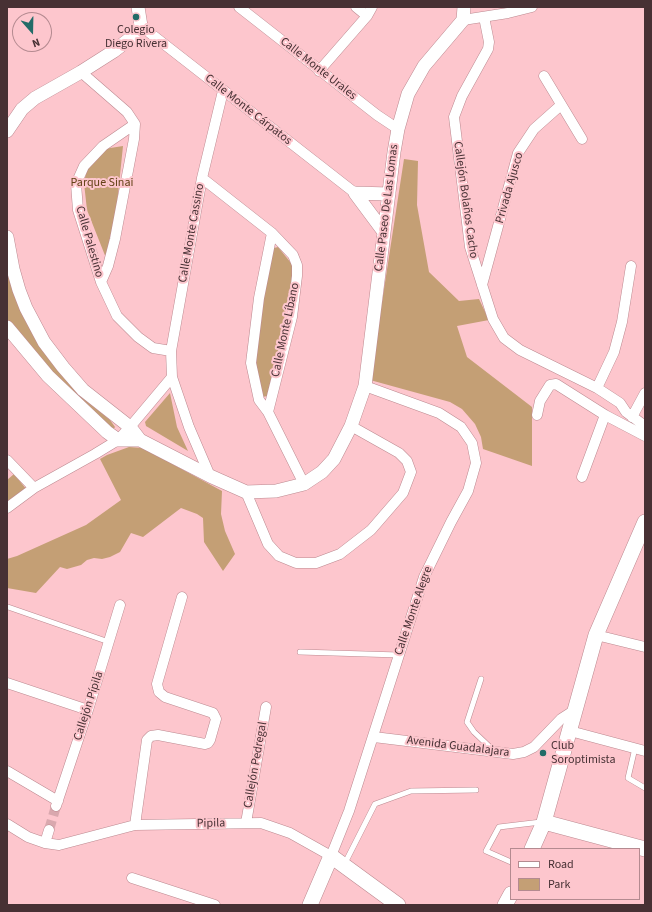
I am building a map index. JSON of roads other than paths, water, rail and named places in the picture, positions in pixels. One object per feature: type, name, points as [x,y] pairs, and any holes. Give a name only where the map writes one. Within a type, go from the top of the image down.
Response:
[{"type":"main road","points":[[532,848],[544,822],[596,635],[645,522]]},
{"type":"main road","points":[[544,822],[645,849]]},
{"type":"main road","points":[[310,905],[330,856]]},
{"type":"main road","name":"Pipila","points":[[330,856],[398,905]]},
{"type":"main road","points":[[505,905],[510,896]]},
{"type":"street","points":[[7,132],[22,109],[35,98],[82,72],[132,38],[141,26],[138,7]]},
{"type":"street","name":"Calle Monte Urales","points":[[239,7],[319,71],[398,129]]},
{"type":"street","points":[[356,7],[367,16]]},
{"type":"street","points":[[319,71],[367,16],[372,7]]},
{"type":"street","points":[[463,14],[484,17],[532,7]]},
{"type":"street","name":"Calle Paseo De Las Lomas","points":[[246,492],[276,491],[304,484],[322,472],[334,460],[351,426],[364,386],[398,129],[408,94],[424,66],[463,14]]},
{"type":"street","name":"Callejón Bolaños Cacho","points":[[484,17],[489,42],[488,49],[462,96],[454,117],[470,247],[493,319],[504,338],[520,350],[597,388],[620,403],[632,418],[645,426]]},
{"type":"street","name":"Calle Monte Cárpatos","points":[[141,26],[355,193]]},
{"type":"street","points":[[82,72],[127,112],[135,124],[134,139],[115,239],[108,266],[101,282]]},
{"type":"street","points":[[544,76],[582,139]]},
{"type":"street","name":"Calle Monte Cassino","points":[[210,476],[189,427],[172,377],[171,351],[202,178],[223,90]]},
{"type":"street","name":"Privada Ajusco","points":[[482,285],[518,153],[534,129],[561,105]]},
{"type":"street","name":"Calle Palestino","points":[[135,124],[104,146],[84,166],[76,184],[78,210],[101,282],[117,316],[138,337],[153,348],[171,351]]},
{"type":"street","name":"Calle Monte Líbano","points":[[202,178],[272,233],[293,255],[297,265],[292,317],[268,412]]},
{"type":"street","points":[[355,193],[389,194]]},
{"type":"street","points":[[355,193],[384,232]]},
{"type":"street","name":"Calle Monte Líbano","points":[[272,233],[259,298],[251,363],[259,400],[268,412],[304,484]]},
{"type":"street","points":[[7,237],[18,290],[44,342],[63,367],[83,390],[130,428],[140,440],[210,476],[246,492],[268,544],[279,556],[296,563],[316,563],[340,554],[371,530],[403,493],[411,472],[408,461],[399,453],[351,426]]},
{"type":"street","points":[[597,388],[614,352],[622,322],[631,266]]},
{"type":"street","points":[[7,327],[48,376],[107,432],[118,440],[140,440]]},
{"type":"street","points":[[7,508],[34,488],[96,454],[118,440],[130,428],[172,377]]},
{"type":"street","points":[[537,415],[540,401],[550,385],[556,384],[605,415],[645,436]]},
{"type":"street","name":"Calle Monte Alegre","points":[[330,856],[349,811],[424,578],[468,491],[476,463],[472,442],[461,427],[439,413],[364,386]]},
{"type":"street","points":[[632,418],[645,392]]},
{"type":"street","points":[[582,477],[605,415]]},
{"type":"street","points":[[7,460],[34,488]]},
{"type":"street","points":[[135,825],[147,740],[151,736],[158,735],[205,744],[210,740],[216,719],[213,713],[165,697],[159,692],[157,684],[182,597]]},
{"type":"street","name":"Callejón Pípila","points":[[7,771],[57,804],[120,605]]},
{"type":"street","points":[[596,635],[645,647]]},
{"type":"street","points":[[7,683],[88,710]]},
{"type":"street","name":"Callejón Pedregal","points":[[246,823],[266,707]]},
{"type":"street","name":"Avenida Guadalajara","points":[[374,736],[513,754],[524,752],[534,747],[560,719],[575,710]]},
{"type":"street","points":[[570,731],[645,751]]},
{"type":"street","name":"Pipila","points":[[7,824],[28,837],[45,844],[59,845],[135,825],[261,823],[290,833],[330,856]]},
{"type":"street","points":[[45,844],[49,830]]},
{"type":"street","points":[[132,878],[215,905]]},
{"type":"lane","points":[[8,607],[109,642]]},
{"type":"lane","points":[[300,652],[399,655]]},
{"type":"lane","points":[[481,679],[467,722],[474,732],[495,752]]},
{"type":"lane","points":[[635,748],[628,778],[645,788]]},
{"type":"lane","points":[[344,865],[374,804],[411,791],[476,790]]},
{"type":"lane","points":[[510,862],[486,851],[499,826],[544,822]]},
{"type":"tunnel","points":[[49,830],[56,806]]},
{"type":"place","name":"Colegio Diego Rivera","points":[[136,17]]},
{"type":"place","name":"Club Soroptimista","points":[[543,753]]},
{"type":"park label","name":"Parque Sinai","points":[[102,183]]}]
